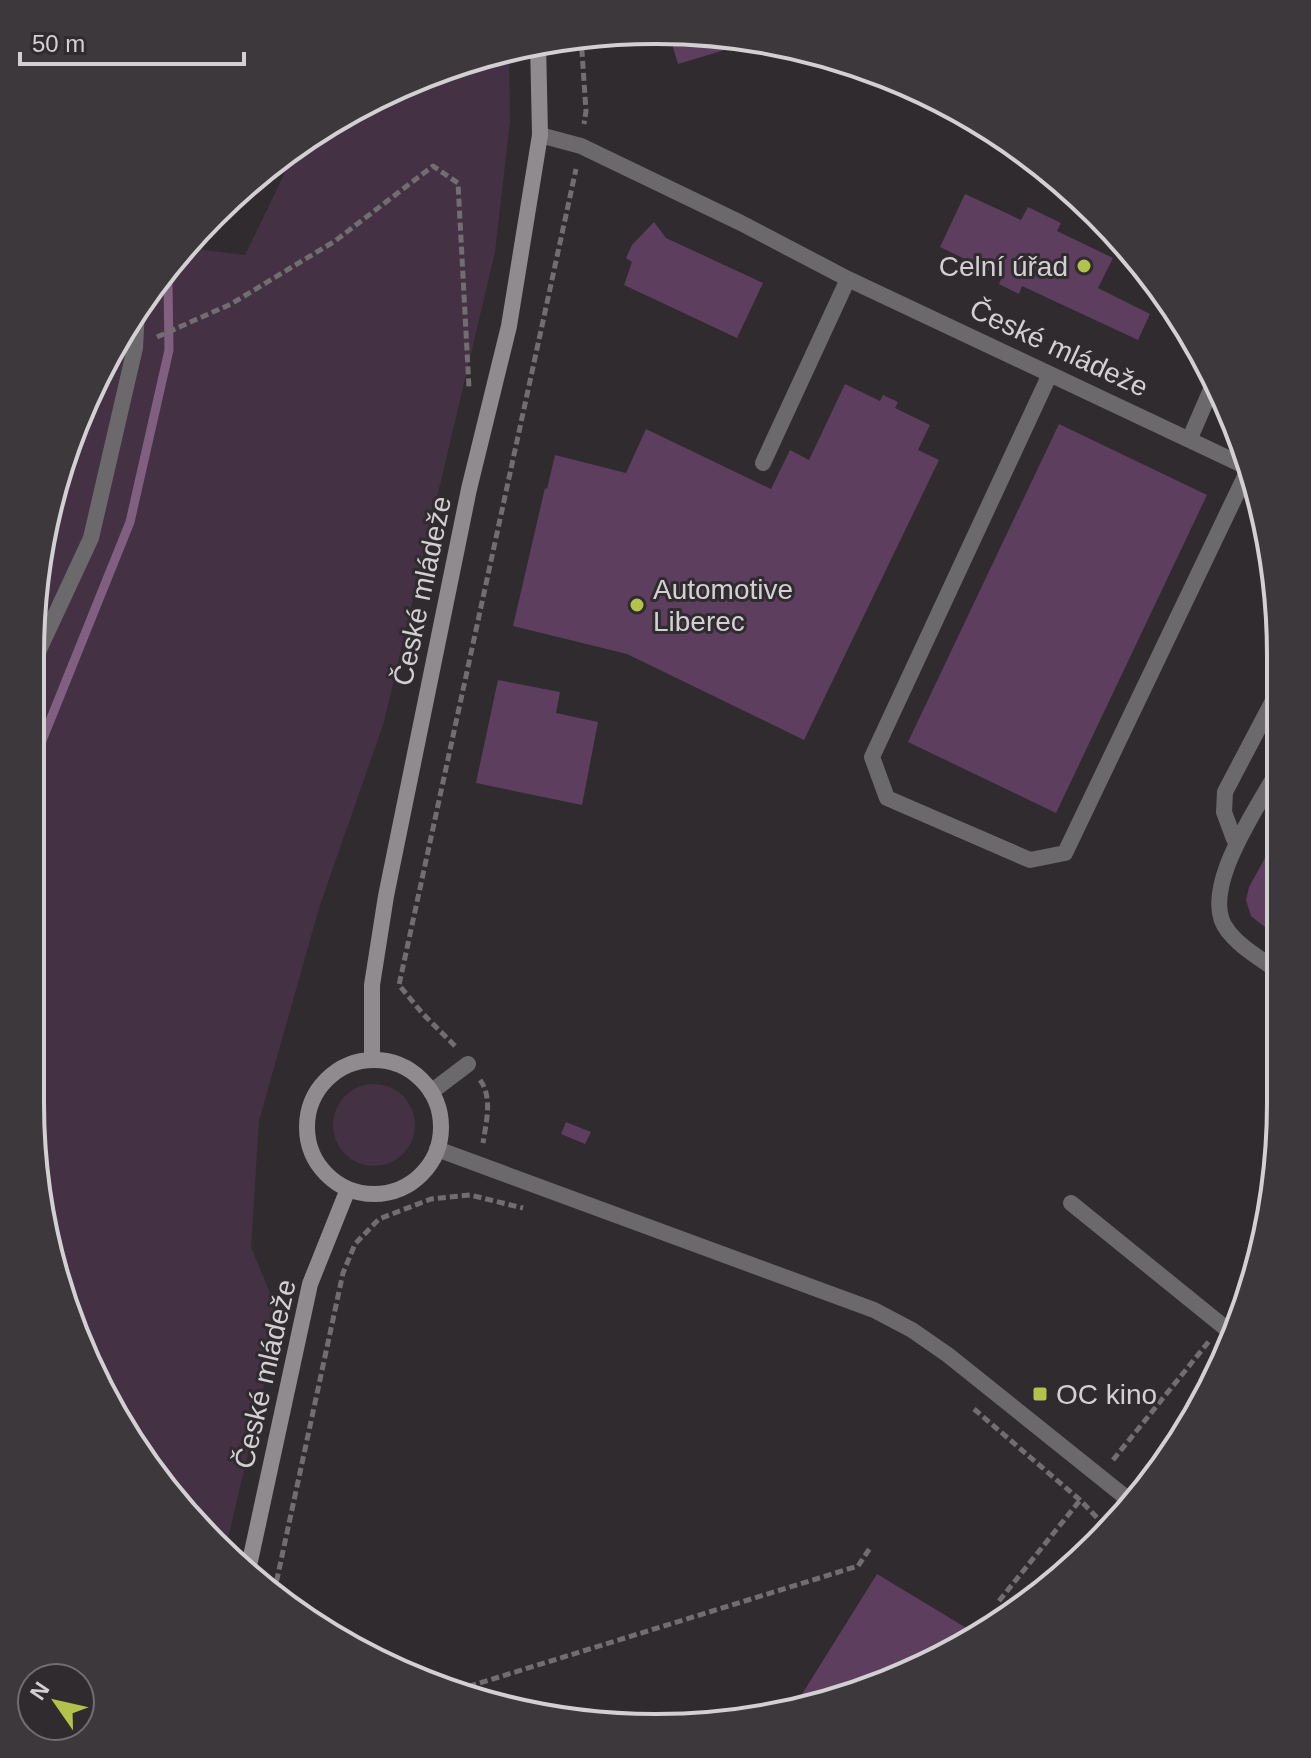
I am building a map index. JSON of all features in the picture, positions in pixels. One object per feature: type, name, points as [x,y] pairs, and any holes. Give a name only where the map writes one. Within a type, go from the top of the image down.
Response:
[{"type":"street","name":"České mládeže","points":[[372,1060],[372,985],[386,896],[469,489],[509,326],[540,135],[538,56]]},
{"type":"street","name":"České mládeže","points":[[540,135],[581,146],[741,223],[848,279],[1236,461]]},
{"type":"street","points":[[763,463],[848,279]]},
{"type":"street","points":[[44,638],[91,538],[136,334]]},
{"type":"street","points":[[1050,374],[872,757],[887,798],[1030,860],[1065,853],[1242,484]]},
{"type":"street","points":[[1190,438],[1209,395]]},
{"type":"street","points":[[1234,839],[1224,812],[1225,792],[1267,712]]},
{"type":"street","points":[[1267,791],[1225,868],[1218,899],[1226,930],[1267,963]]},
{"type":"street","points":[[372,1060],[397,1064],[409,1070],[431,1092],[441,1123],[437,1149],[423,1172],[402,1188],[375,1194],[348,1189],[335,1182],[315,1159],[307,1130],[308,1115],[312,1101],[330,1076],[357,1062],[372,1060]]},
{"type":"street","points":[[431,1092],[468,1064]]},
{"type":"street","points":[[437,1149],[874,1310],[912,1330],[948,1355],[1124,1496]]},
{"type":"street","name":"České mládeže","points":[[250,1560],[310,1284],[348,1189]]},
{"type":"street","points":[[1071,1203],[1224,1327]]},
{"type":"path","points":[[470,1195],[480,1164],[487,1114],[486,1089],[451,1040],[423,1014],[399,985],[581,146],[586,111],[582,48]]},
{"type":"path","points":[[135,348],[231,304],[335,241],[433,166],[458,183],[469,402]]},
{"type":"path","points":[[276,1582],[343,1273],[355,1244],[379,1219],[431,1199],[470,1195],[525,1208]]},
{"type":"path","points":[[999,1601],[1100,1476],[1218,1341]]},
{"type":"path","points":[[967,1403],[1101,1521]]},
{"type":"path","points":[[471,1686],[858,1566],[870,1548]]},
{"type":"shaded area","points":[[509,62],[510,121],[495,252],[384,722],[319,908],[259,1121],[251,1247],[280,1317],[228,1539],[170,1475],[107,1373],[76,1299],[56,1222],[45,1142],[44,1102],[44,656],[49,576],[65,497],[76,459],[107,385],[147,316],[198,249],[245,255],[288,166],[385,107],[459,76]]},
{"type":"shaded area","points":[[374,1084],[390,1087],[403,1096],[412,1109],[415,1125],[412,1141],[403,1154],[390,1163],[374,1166],[358,1163],[345,1154],[336,1141],[333,1125],[336,1109],[345,1096],[358,1087]]},
{"type":"building","points":[[672,44],[730,48],[678,64]]},
{"type":"building","points":[[965,194],[1021,220],[1028,207],[1061,223],[1057,231],[1113,258],[1098,288],[1150,314],[1138,340],[1022,286],[1019,294],[999,284],[1002,277],[940,247]]},
{"type":"building","points":[[654,222],[666,238],[763,283],[737,338],[624,285],[632,262],[626,258],[632,245]]},
{"type":"building","points":[[845,384],[880,401],[883,395],[898,402],[895,408],[930,425],[918,450],[939,460],[804,740],[627,654],[513,626],[555,455],[626,473],[646,429],[771,489],[790,450],[809,460]]},
{"type":"building","points":[[1059,424],[1207,495],[1056,813],[908,742]]},
{"type":"building","points":[[498,680],[560,692],[556,713],[598,722],[582,805],[476,783]]},
{"type":"building","points":[[1267,854],[1267,929],[1251,916],[1246,900],[1249,887]]},
{"type":"building","points":[[566,1122],[591,1132],[585,1144],[561,1134]]},
{"type":"building","points":[[877,1574],[967,1628],[890,1667],[852,1682],[801,1696]]},
{"type":"waterway","points":[[44,736],[130,522],[169,350],[168,286]]},
{"type":"place","name":"Celní úřad","points":[[1084,266]]},
{"type":"place","name":"Automotive Liberec","points":[[637,605]]},
{"type":"place","name":"OC kino","points":[[1040,1394]]}]
